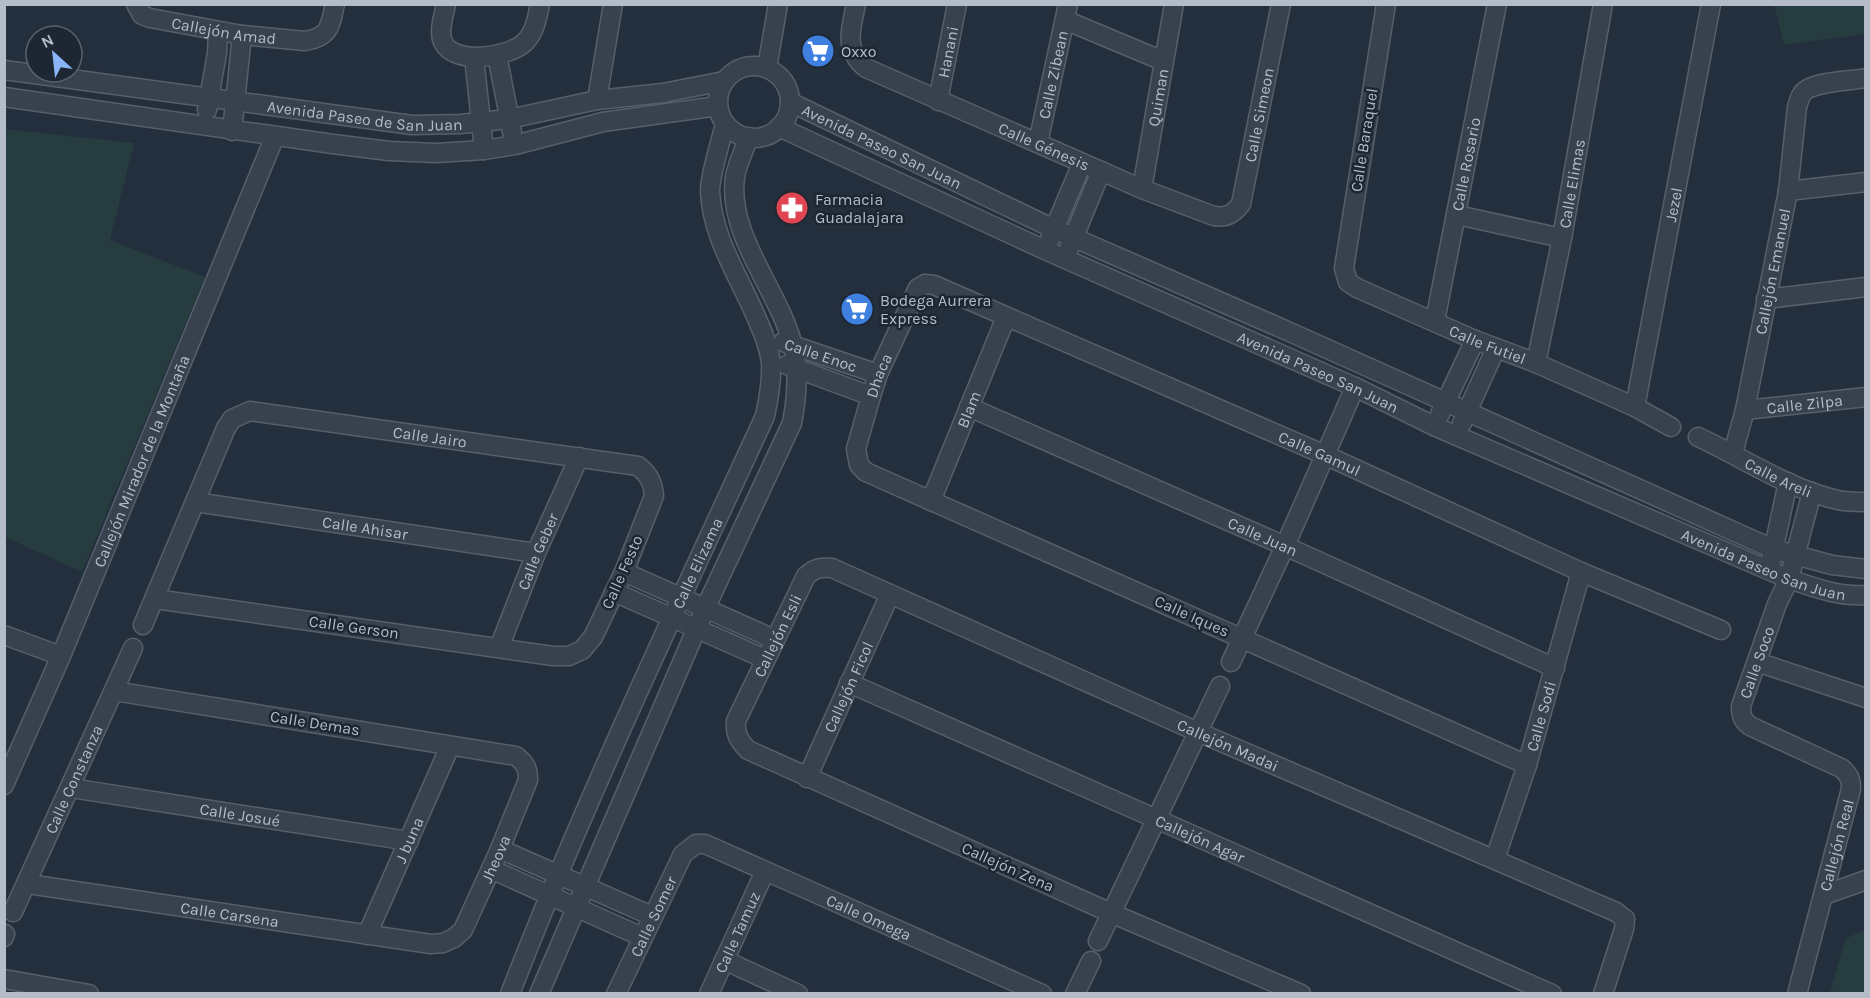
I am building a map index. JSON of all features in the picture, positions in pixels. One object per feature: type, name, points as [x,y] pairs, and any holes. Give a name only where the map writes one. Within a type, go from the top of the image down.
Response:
[{"type":"street","name":"Callejón Amad","points":[[137,6],[142,15],[150,18],[242,35],[305,41],[324,34],[330,26],[335,4]]},
{"type":"street","points":[[446,4],[441,33],[442,41],[447,48],[474,57],[497,55],[523,44],[531,35],[540,4]]},
{"type":"street","points":[[597,100],[613,4]]},
{"type":"street","points":[[767,68],[778,4]]},
{"type":"street","name":"Calle Génesis","points":[[856,4],[850,37],[852,51],[866,68],[1142,189],[1214,216],[1225,217]]},
{"type":"street","name":"Hanani","points":[[938,101],[957,4]]},
{"type":"street","name":"Quiman","points":[[1142,189],[1174,4]]},
{"type":"street","name":"Calle Simeon","points":[[1225,217],[1234,213],[1241,204],[1281,4]]},
{"type":"street","name":"Calle Baraquel","points":[[1345,276],[1344,268],[1386,4]]},
{"type":"street","name":"Calle Rosario","points":[[1436,321],[1497,4]]},
{"type":"street","name":"Calle Elimas","points":[[1536,363],[1562,238],[1603,4]]},
{"type":"street","name":"Jezel","points":[[1635,407],[1711,4]]},
{"type":"street","points":[[1067,12],[1163,61]]},
{"type":"street","name":"Calle Zibean","points":[[1038,143],[1067,12]]},
{"type":"street","points":[[204,126],[218,31]]},
{"type":"street","points":[[232,130],[242,35]]},
{"type":"street","points":[[497,55],[515,145]]},
{"type":"street","points":[[474,57],[484,150]]},
{"type":"street","points":[[757,66],[767,68],[784,81],[790,102],[788,111],[779,127],[765,136],[740,135],[725,124],[718,106],[720,89],[724,81],[738,69],[757,66]]},
{"type":"street","name":"Avenida Paseo de San Juan","points":[[4,70],[412,125],[482,123],[597,100],[663,93],[724,81]]},
{"type":"street","name":"Callejón Emanuel","points":[[1733,453],[1745,410],[1788,191],[1797,107],[1801,95],[1807,89],[1820,85],[1866,78]]},
{"type":"street","name":"Avenida Paseo de San Juan","points":[[4,97],[275,136],[389,150],[436,153],[484,150],[515,145],[603,122],[718,106]]},
{"type":"street","name":"Avenida Paseo San Juan","points":[[790,102],[1054,229],[1773,549],[1832,565],[1866,569]]},
{"type":"street","name":"Calle Elizama","points":[[510,993],[549,894],[765,416],[771,389],[771,360],[764,336],[726,255],[715,225],[710,188],[725,124]]},
{"type":"street","name":"Avenida Paseo San Juan","points":[[779,127],[1045,250],[1355,387],[1434,426],[1770,571],[1824,591],[1866,595]]},
{"type":"street","name":"Callejón Mirador de la Montaña","points":[[4,785],[61,657],[275,136]]},
{"type":"street","name":"Calle Elizama","points":[[539,993],[705,609],[792,423],[797,399],[797,367],[792,344],[772,293],[747,242],[736,207],[735,176],[749,137]]},
{"type":"street","points":[[1045,250],[1082,163]]},
{"type":"street","points":[[1065,259],[1101,171]]},
{"type":"street","points":[[1788,191],[1866,182]]},
{"type":"street","points":[[1457,215],[1562,238]]},
{"type":"street","name":"Calle Futiel","points":[[1345,276],[1348,282],[1357,288],[1635,407]]},
{"type":"street","name":"Calle Gamul","points":[[918,288],[926,284],[934,285],[1325,455],[1581,572],[1721,630]]},
{"type":"street","points":[[1766,299],[1866,287]]},
{"type":"street","name":"Dhaca","points":[[859,465],[856,449],[878,374],[918,288]]},
{"type":"street","name":"Blam","points":[[930,501],[1006,317]]},
{"type":"street","name":"Calle Enoc","points":[[764,336],[878,374]]},
{"type":"street","points":[[1434,426],[1475,340]]},
{"type":"street","points":[[1456,435],[1496,348]]},
{"type":"street","name":"Calle Enoc","points":[[771,360],[797,367],[871,396]]},
{"type":"street","points":[[1231,662],[1355,387]]},
{"type":"street","name":"Calle Zilpa","points":[[1745,410],[1866,397]]},
{"type":"street","name":"Calle Juan","points":[[969,407],[1555,668]]},
{"type":"street","points":[[1635,407],[1671,427]]},
{"type":"street","name":"Calle Jairo","points":[[195,502],[226,428],[232,419],[250,411],[638,466]]},
{"type":"street","name":"Calle Areli","points":[[1698,437],[1812,492],[1839,500],[1866,502]]},
{"type":"street","name":"Calle Geber","points":[[499,648],[536,553],[579,458]]},
{"type":"street","name":"Calle Iques","points":[[859,465],[866,472],[930,501],[1527,765]]},
{"type":"street","name":"Calle Festo","points":[[553,656],[569,656],[582,650],[593,637],[624,572],[654,496],[653,485],[648,474],[638,466]]},
{"type":"street","name":"Calle Soco","points":[[1777,604],[1770,571],[1788,482]]},
{"type":"street","name":"Calle Soco","points":[[1744,721],[1741,706],[1777,604],[1789,579],[1812,492]]},
{"type":"street","points":[[143,625],[195,502]]},
{"type":"street","name":"Calle Ahisar","points":[[195,502],[536,553]]},
{"type":"street","name":"Callejón Madai","points":[[832,568],[1198,732],[1616,912],[1631,916],[1624,929],[1603,993]]},
{"type":"street","name":"Callejón Esli","points":[[736,721],[806,576],[813,569],[832,568]]},
{"type":"street","points":[[624,572],[774,639]]},
{"type":"street","name":"Calle Sodi","points":[[1495,859],[1527,765],[1581,572]]},
{"type":"street","points":[[614,592],[765,659]]},
{"type":"street","name":"Callejón Ficol","points":[[807,778],[890,594]]},
{"type":"street","name":"Calle Gerson","points":[[154,599],[553,656]]},
{"type":"street","points":[[4,635],[61,657]]},
{"type":"street","name":"Calle Constanza","points":[[13,912],[28,884],[133,648]]},
{"type":"street","points":[[1757,662],[1866,698]]},
{"type":"street","name":"Callejón Agar","points":[[849,684],[1552,993]]},
{"type":"street","points":[[1098,941],[1220,686]]},
{"type":"street","name":"Calle Demas","points":[[114,691],[516,756]]},
{"type":"street","name":"Callejón Zena","points":[[736,721],[735,732],[740,742],[748,750],[1111,913],[1301,993]]},
{"type":"street","name":"Callejón Real","points":[[1744,721],[1749,726],[1841,768],[1848,773],[1851,780],[1851,789],[1797,993]]},
{"type":"street","name":"J buna","points":[[367,935],[450,746]]},
{"type":"street","name":"Jheova","points":[[431,944],[443,943],[454,938],[463,930],[491,869],[528,780],[528,771],[524,762],[516,756]]},
{"type":"street","name":"Calle Josué","points":[[71,788],[409,841]]},
{"type":"street","name":"Calle Omega","points":[[696,844],[705,844],[1042,993]]},
{"type":"street","name":"Calle Somer","points":[[616,993],[683,854],[696,844]]},
{"type":"street","points":[[500,849],[652,916]]},
{"type":"street","points":[[491,869],[642,937]]},
{"type":"street","name":"Calle Tamuz","points":[[709,993],[765,871]]},
{"type":"street","points":[[1824,895],[1866,880]]},
{"type":"street","name":"Calle Carsena","points":[[28,884],[431,944]]},
{"type":"street","points":[[724,960],[798,993]]},
{"type":"street","points":[[1075,993],[1091,961]]},
{"type":"street","points":[[4,979],[89,993]]},
{"type":"green space","points":[[1774,5],[1865,5],[1865,34],[1784,45]]},
{"type":"green space","points":[[5,129],[134,143],[110,240],[205,277],[82,572],[5,537]]},
{"type":"green space","points":[[1865,930],[1865,993],[1830,993],[1845,939]]},
{"type":"place","name":"Oxxo","points":[[818,51]]},
{"type":"place","name":"Farmacia Guadalajara","points":[[792,208]]},
{"type":"place","name":"Bodega Aurrera Express","points":[[857,309]]}]
